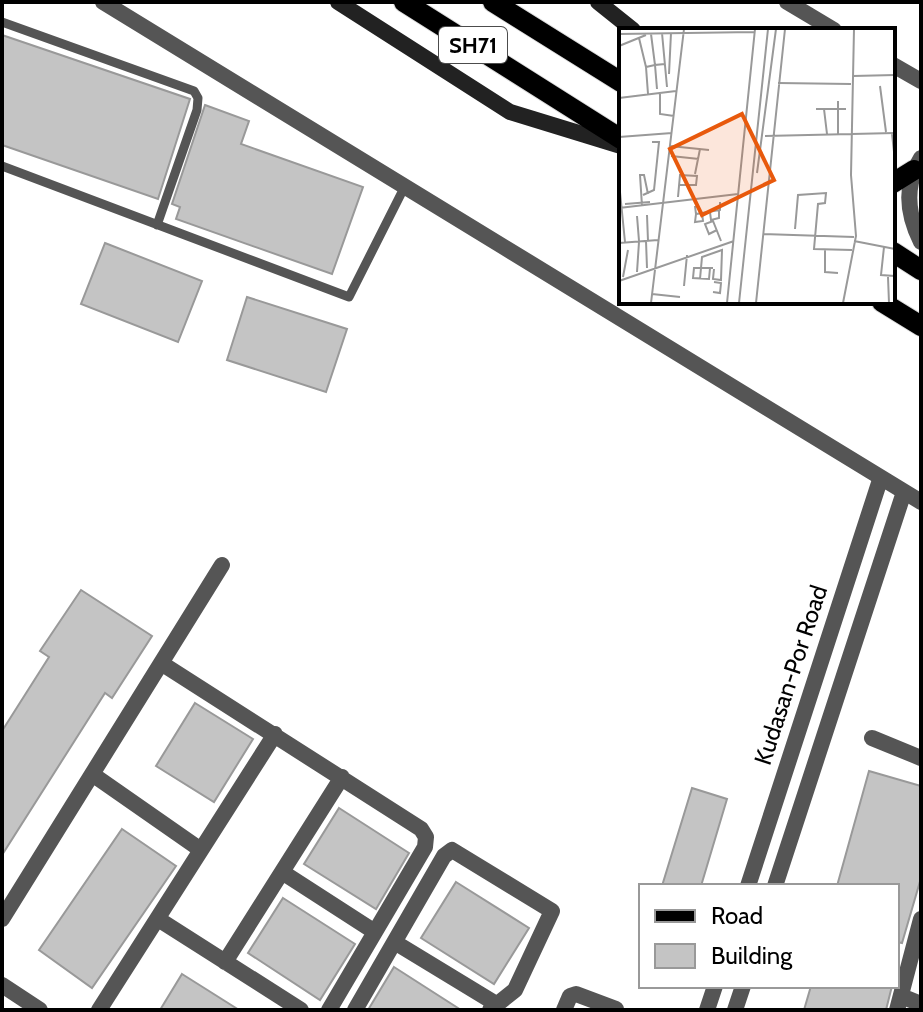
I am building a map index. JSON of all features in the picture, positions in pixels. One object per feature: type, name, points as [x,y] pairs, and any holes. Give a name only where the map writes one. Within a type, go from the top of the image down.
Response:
[{"type":"main road","points":[[338,2],[510,112],[619,145]]},
{"type":"main road","name":"SH71","points":[[404,2],[619,138]]},
{"type":"main road","name":"SH71","points":[[493,2],[619,81]]},
{"type":"main road","points":[[598,2],[630,28]]},
{"type":"main road","points":[[895,181],[917,164]]},
{"type":"main road","points":[[895,253],[921,270]]},
{"type":"main road","points":[[885,304],[921,326]]},
{"type":"street","points":[[103,2],[880,480],[921,502]]},
{"type":"street","points":[[787,2],[831,28]]},
{"type":"street","points":[[895,66],[921,81]]},
{"type":"street","points":[[917,164],[909,191],[909,214],[921,242]]},
{"type":"street","name":"Kudasan-Por Road","points":[[749,884],[880,480]]},
{"type":"street","points":[[776,884],[904,492]]},
{"type":"street","points":[[2,919],[222,565]]},
{"type":"street","points":[[161,663],[342,777],[421,829],[426,837],[425,847],[329,1010]]},
{"type":"street","points":[[812,688],[837,697]]},
{"type":"street","points":[[99,1010],[275,734]]},
{"type":"street","points":[[872,738],[921,758]]},
{"type":"street","points":[[92,774],[201,850]]},
{"type":"street","points":[[225,962],[342,777]]},
{"type":"street","points":[[355,1010],[444,856],[452,850],[461,852],[552,911],[515,990],[494,1008],[396,943]]},
{"type":"street","points":[[282,872],[375,932]]},
{"type":"street","points":[[158,919],[301,1010]]},
{"type":"street","points":[[921,919],[903,961],[899,1003],[921,1004]]},
{"type":"street","points":[[2,985],[40,1010]]},
{"type":"street","points":[[707,1010],[714,988]]},
{"type":"street","points":[[735,1010],[742,988]]},
{"type":"street","points":[[564,1010],[570,996],[576,994],[616,1009]]},
{"type":"lane","points":[[2,22],[194,91],[198,98],[197,110],[157,225]]},
{"type":"lane","points":[[2,166],[349,297],[405,186]]},
{"type":"building","points":[[2,35],[190,99],[158,199],[2,145]]},
{"type":"building","points":[[205,105],[249,121],[241,144],[363,187],[332,274],[176,219],[180,207],[172,204]]},
{"type":"building","points":[[105,243],[202,281],[178,342],[81,304]]},
{"type":"building","points":[[247,297],[347,329],[326,392],[227,360]]},
{"type":"building","points":[[81,590],[152,636],[112,698],[105,693],[2,855],[2,731],[49,657],[40,651]]},
{"type":"building","points":[[195,703],[253,739],[214,802],[156,766]]},
{"type":"building","points":[[869,771],[921,786],[921,878],[902,943],[899,942],[899,884],[838,884]]},
{"type":"building","points":[[692,788],[727,799],[702,884],[663,884]]},
{"type":"building","points":[[339,808],[409,853],[376,909],[304,864]]},
{"type":"building","points":[[122,829],[176,866],[92,988],[39,950]]},
{"type":"building","points":[[456,882],[529,928],[494,984],[421,938]]},
{"type":"building","points":[[283,898],[355,944],[320,1000],[248,953]]},
{"type":"building","points":[[394,967],[461,1010],[368,1010]]},
{"type":"building","points":[[182,974],[239,1010],[160,1010]]},
{"type":"building","points":[[810,988],[892,988],[886,1010],[804,1010]]}]
